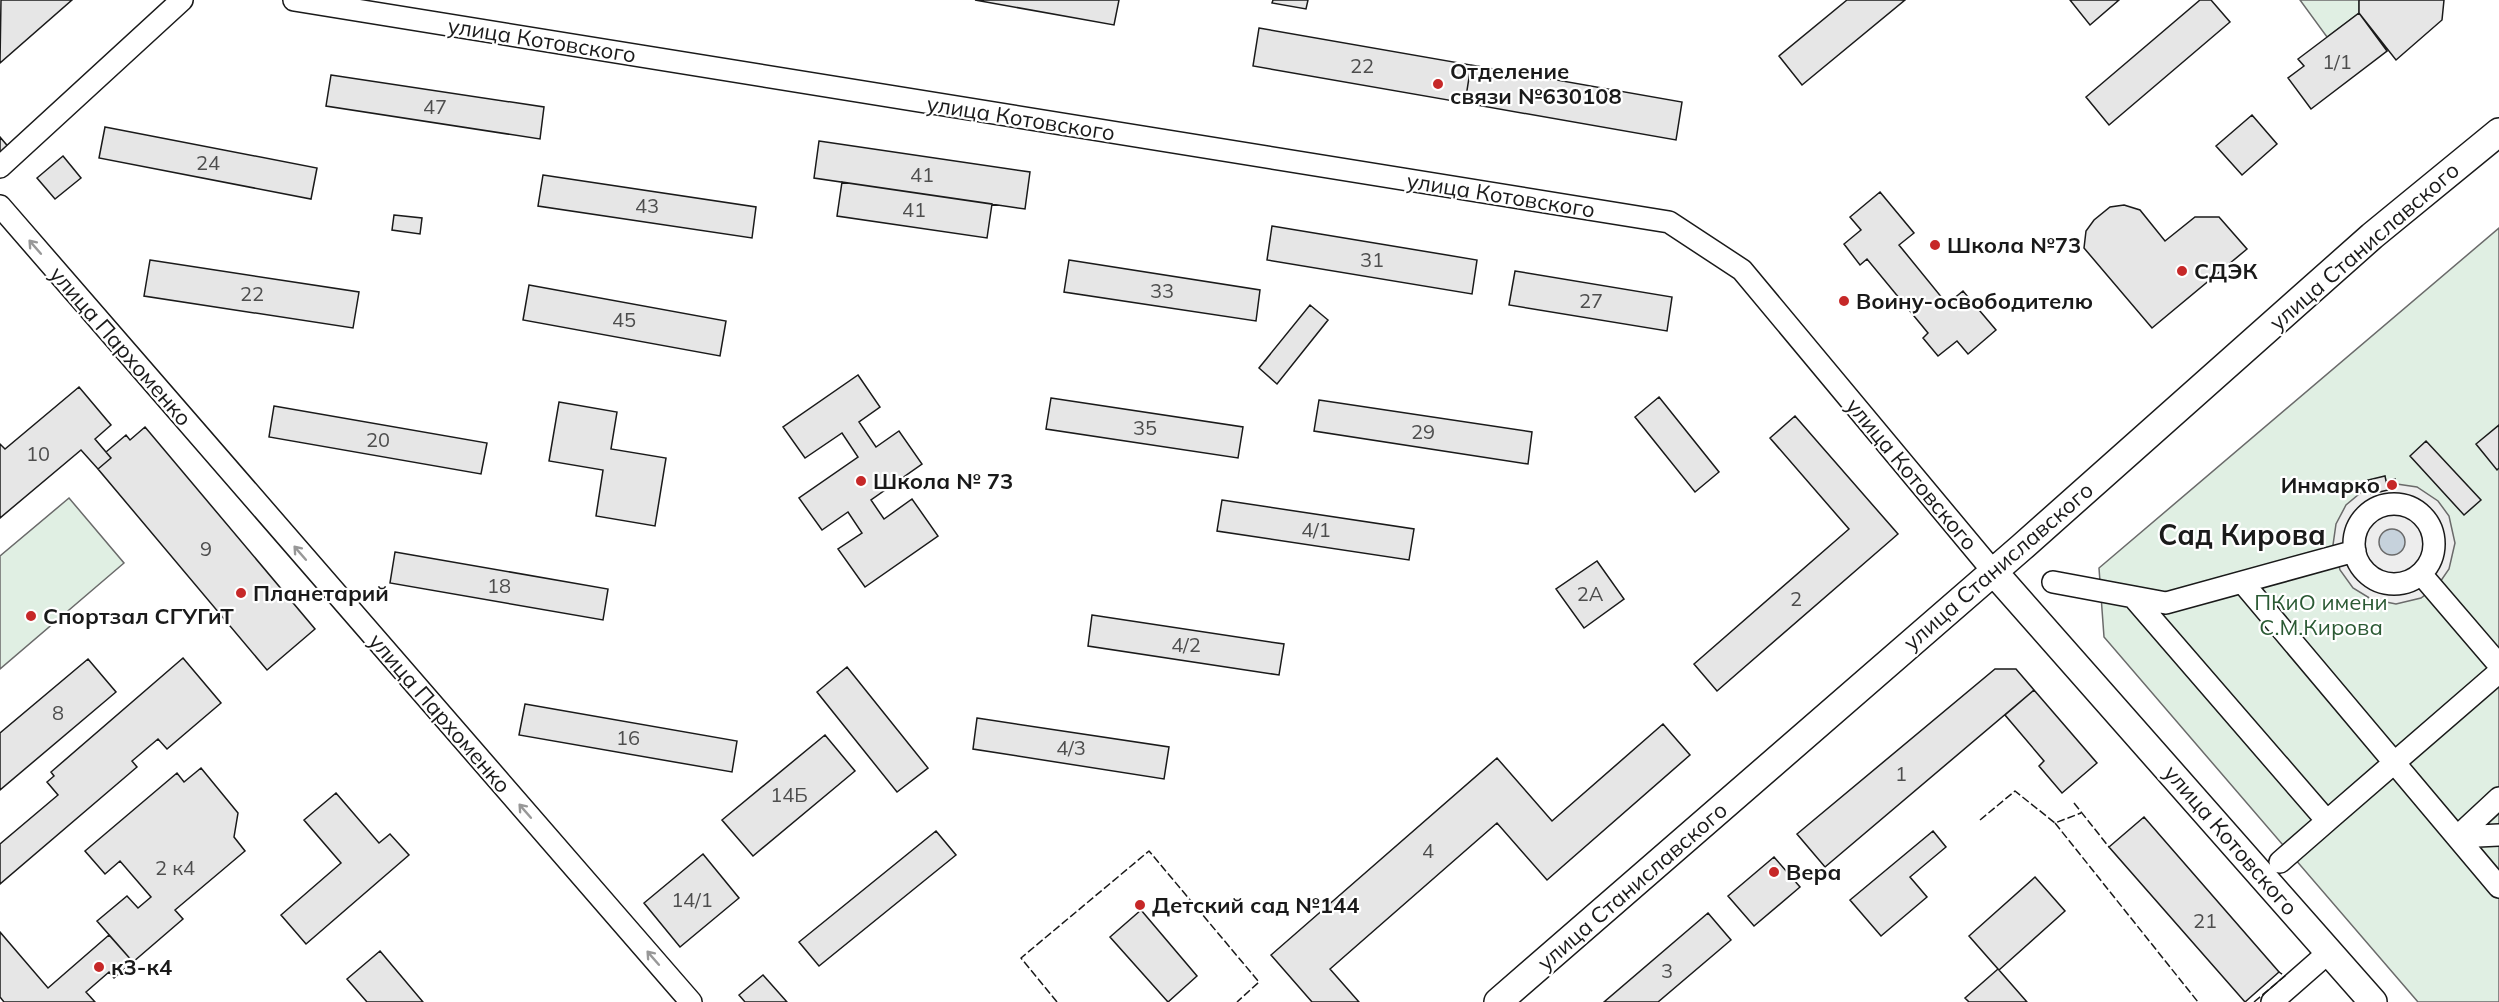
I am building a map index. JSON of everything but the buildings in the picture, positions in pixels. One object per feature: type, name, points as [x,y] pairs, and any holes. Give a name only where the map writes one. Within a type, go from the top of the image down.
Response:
[{"type":"main road","name":"улица Станиславского","points":[[1498,1002],[2372,236],[2499,132]]},
{"type":"main road","name":"улица Котовского","points":[[1992,570],[2373,1002]]},
{"type":"street","points":[[0,168],[182,0]]},
{"type":"street","name":"улица Котовского","points":[[294,0],[1669,222],[1742,270],[1992,570]]},
{"type":"street","name":"улица Пархоменко","points":[[0,206],[691,1002]]},
{"type":"street","points":[[2399,504],[2412,508],[2423,517],[2434,539],[2431,558],[2421,574],[2411,581],[2386,583],[2364,571],[2355,551],[2356,532],[2362,520],[2372,511],[2385,505],[2399,504]]},
{"type":"street","points":[[2053,582],[2166,603],[2355,551]]},
{"type":"street","points":[[2421,574],[2499,665]]},
{"type":"street","points":[[2243,583],[2499,887]]},
{"type":"street","points":[[2133,597],[2327,821]]},
{"type":"street","points":[[2280,862],[2499,672]]},
{"type":"street","points":[[2457,837],[2499,798]]},
{"type":"street","points":[[2457,837],[2499,835]]},
{"type":"street","points":[[2272,1002],[2329,952]]},
{"type":"green space","points":[[2300,0],[2359,0],[2359,13],[2327,37]]},
{"type":"green space","name":"ПКиО имени С.М.Кирова","points":[[2499,228],[2499,1002],[2418,1002],[2104,637],[2099,568]]},
{"type":"green space","name":"Спортзал СГУГиТ","points":[[69,498],[124,563],[0,669],[0,556]]},
{"type":"shaded area","points":[[2390,483],[2417,487],[2438,501],[2449,516],[2455,543],[2449,569],[2438,585],[2421,598],[2396,604],[2371,599],[2353,588],[2340,570],[2333,545],[2336,524],[2346,505],[2364,490]]},
{"type":"shaded area","points":[[2392,529],[2401,533],[2405,542],[2401,551],[2392,555],[2383,551],[2379,542],[2383,533]]},
{"type":"fence","points":[[1980,820],[2015,791],[2055,823],[2081,813]]},
{"type":"fence","points":[[2074,803],[2109,847]]},
{"type":"fence","points":[[2055,823],[2198,1002]]},
{"type":"fence","points":[[1057,1002],[1021,958],[1149,851],[1259,982],[1237,1002]]},
{"type":"fence","points":[[2254,1002],[2285,976],[2279,972]]},
{"type":"place","name":"Отделение связи №630108","points":[[1438,84]]},
{"type":"place","name":"Школа №73","points":[[1935,245]]},
{"type":"place","name":"СДЭК","points":[[2182,271]]},
{"type":"place","name":"Воину-освободителю","points":[[1844,301]]},
{"type":"place","name":"Школа № 73","points":[[861,481]]},
{"type":"place","name":"Инмарко","points":[[2392,485]]},
{"type":"place","name":"Планетарий","points":[[241,593]]},
{"type":"place","name":"Спортзал СГУГиТ","points":[[31,616]]},
{"type":"place","name":"Вера","points":[[1774,872]]},
{"type":"place","name":"Детский сад №144","points":[[1140,905]]},
{"type":"place","name":"к3-к4","points":[[99,967]]},
{"type":"district","name":"Сад Кирова","points":[[2242,535]]}]
